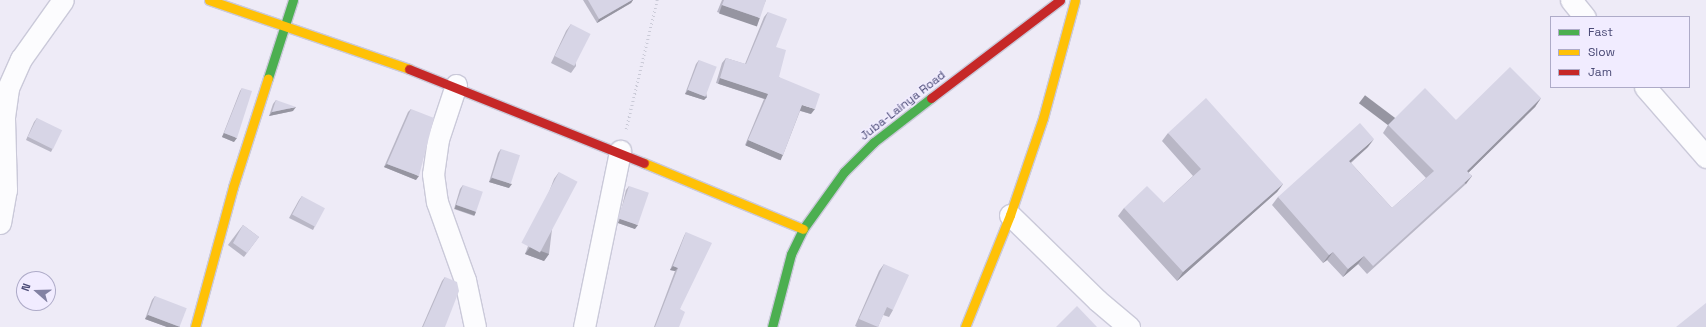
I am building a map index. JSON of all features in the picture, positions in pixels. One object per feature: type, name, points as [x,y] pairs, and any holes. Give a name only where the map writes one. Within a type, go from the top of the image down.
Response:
[{"type":"street","points":[[0,223],[6,190],[4,118],[8,88],[21,59],[63,0]]},
{"type":"street","points":[[209,0],[282,28],[456,85],[620,150],[803,229]]},
{"type":"street","points":[[196,327],[233,187],[282,28],[293,0]]},
{"type":"street","name":"Juba-Lainya Road","points":[[772,327],[791,254],[803,229],[844,172],[874,142],[1060,0]]},
{"type":"street","points":[[965,327],[1010,215],[1043,118],[1075,0]]},
{"type":"street","points":[[1571,0],[1584,16]]},
{"type":"street","points":[[456,85],[438,138],[433,174],[437,202],[463,274],[475,327]]},
{"type":"street","points":[[1647,88],[1706,157]]},
{"type":"street","points":[[584,327],[620,150]]},
{"type":"street","points":[[1010,215],[1097,300],[1129,327]]},
{"type":"path","points":[[620,150],[658,0]]},
{"type":"building","points":[[588,0],[632,0],[599,19]]},
{"type":"building","points":[[724,0],[766,0],[760,18],[722,5]]},
{"type":"building","points":[[768,12],[787,19],[776,47],[786,50],[779,77],[820,94],[815,109],[802,105],[783,155],[748,140],[768,94],[720,78],[726,58],[746,64]]},
{"type":"building","points":[[571,24],[591,34],[574,66],[555,56]]},
{"type":"building","points":[[699,60],[717,67],[705,97],[688,90]]},
{"type":"building","points":[[1510,67],[1541,98],[1467,171],[1472,176],[1373,266],[1364,256],[1348,269],[1333,252],[1329,255],[1278,197],[1360,123],[1374,139],[1349,161],[1392,208],[1434,171],[1388,125],[1425,88],[1456,120]]},
{"type":"building","points":[[242,88],[252,91],[237,138],[224,133]]},
{"type":"building","points":[[1206,98],[1283,184],[1183,272],[1124,208],[1147,186],[1164,203],[1201,169],[1168,133]]},
{"type":"building","points":[[276,100],[296,107],[272,112]]},
{"type":"building","points":[[411,109],[434,118],[419,176],[387,164]]},
{"type":"building","points":[[37,118],[62,130],[53,149],[28,137]]},
{"type":"building","points":[[501,149],[520,155],[511,184],[492,178]]},
{"type":"building","points":[[559,172],[578,182],[540,252],[521,243]]},
{"type":"building","points":[[463,185],[483,192],[476,212],[456,205]]},
{"type":"building","points":[[629,186],[649,193],[638,225],[618,218]]},
{"type":"building","points":[[302,196],[325,208],[315,227],[292,215]]},
{"type":"building","points":[[243,225],[259,237],[247,253],[233,243]]},
{"type":"building","points":[[686,232],[712,243],[680,309],[685,312],[679,327],[655,327],[678,268],[673,266]]},
{"type":"building","points":[[884,264],[909,275],[893,310],[887,307],[878,327],[859,319]]},
{"type":"building","points":[[445,277],[457,282],[459,291],[445,327],[423,327]]},
{"type":"building","points":[[155,296],[187,308],[180,327],[148,315]]},
{"type":"building","points":[[1706,303],[1706,327],[1676,327]]},
{"type":"building","points":[[1077,306],[1097,327],[1056,327]]},
{"type":"traffic: fast","points":[[268,78],[293,0]]},
{"type":"traffic: fast","points":[[772,327],[791,254],[803,229],[844,172],[874,142],[931,98]]},
{"type":"traffic: slow","points":[[209,0],[409,69]]},
{"type":"traffic: slow","points":[[965,327],[1010,215],[1043,118],[1075,0]]},
{"type":"traffic: slow","points":[[195,327],[233,187],[268,78]]},
{"type":"traffic: slow","points":[[644,163],[803,229]]},
{"type":"traffic: jam","points":[[931,98],[1060,0]]},
{"type":"traffic: jam","points":[[409,69],[644,163]]}]
